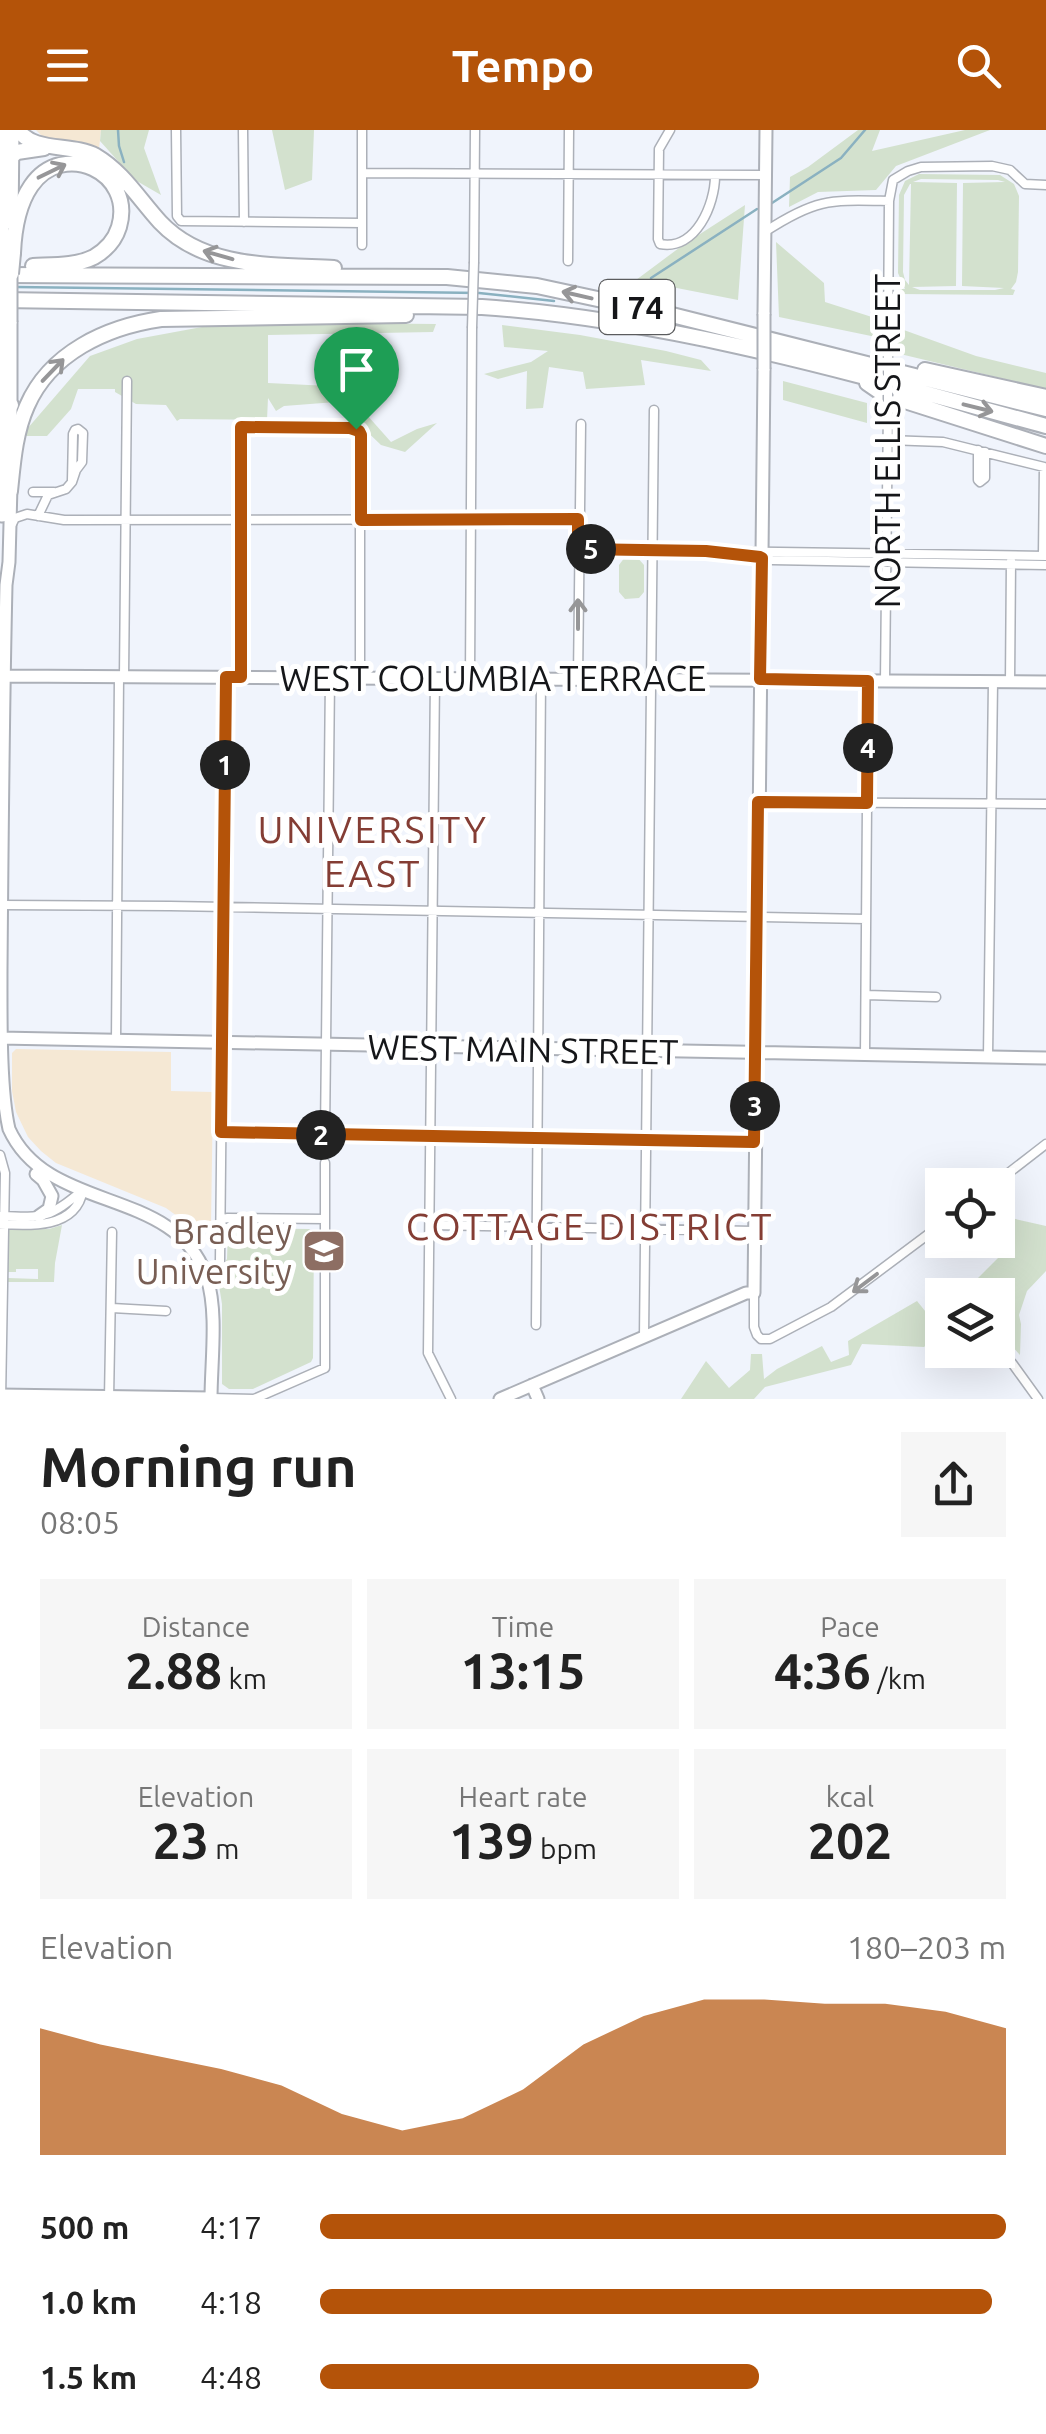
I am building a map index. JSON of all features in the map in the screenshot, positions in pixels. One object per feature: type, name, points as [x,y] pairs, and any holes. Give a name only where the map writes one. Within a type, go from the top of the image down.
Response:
[{"type":"highway","points":[[15,130],[26,139],[86,151],[100,158],[170,232],[201,250],[251,263],[351,268],[383,276]]},
{"type":"highway","points":[[7,159],[23,150],[50,146]]},
{"type":"highway","points":[[3,312],[6,265],[31,185],[56,166],[78,164],[96,169],[112,184],[120,204],[120,222],[112,241],[99,254],[68,263],[6,265]]},
{"type":"highway","name":"I 74","points":[[6,265],[447,277],[537,286],[1046,409]]},
{"type":"highway","name":"I 74","points":[[3,312],[226,304],[533,311],[708,338],[1046,426]]},
{"type":"highway","points":[[10,492],[19,427],[39,385],[72,352],[118,329],[154,320],[188,318],[533,311]]},
{"type":"highway","points":[[814,353],[867,357],[1046,397]]},
{"type":"highway","points":[[858,377],[883,394],[1046,446]]},
{"type":"main road","points":[[2,130],[7,159],[6,265]]},
{"type":"main road","points":[[7,159],[15,130]]},
{"type":"main road","points":[[500,1399],[746,1293],[754,1293],[764,132]]},
{"type":"main road","points":[[1,1396],[211,1398],[212,1308],[202,1266],[184,1241],[164,1224],[45,1173],[24,1155],[16,1142],[0,1096],[2,676],[10,492],[3,312]]},
{"type":"main road","points":[[5,412],[1,517],[6,585]]},
{"type":"main road","name":"WEST COLUMBIA TERRACE","points":[[2,676],[1046,682]]},
{"type":"main road","name":"WEST MAIN STREET","points":[[0,1038],[1046,1058]]},
{"type":"main road","points":[[16,1142],[17,1153],[44,1180],[52,1194],[49,1209],[39,1216]]},
{"type":"main road","points":[[532,1386],[538,1399]]},
{"type":"street","points":[[176,130],[180,220],[362,224]]},
{"type":"street","points":[[243,130],[244,222]]},
{"type":"street","points":[[362,130],[362,245]]},
{"type":"street","points":[[470,678],[474,130]]},
{"type":"street","points":[[568,261],[569,130]]},
{"type":"street","points":[[670,130],[660,146],[658,240],[662,245],[678,242],[702,222],[714,197],[715,176]]},
{"type":"street","points":[[765,231],[798,211],[824,202],[889,202],[896,178],[926,166],[1001,167],[1014,172],[1025,184],[1046,185]]},
{"type":"street","points":[[362,174],[765,174]]},
{"type":"street","name":"NORTH ELLIS STREET","points":[[884,681],[889,202]]},
{"type":"street","points":[[116,1041],[126,381]]},
{"type":"street","points":[[644,1337],[654,410]]},
{"type":"street","points":[[578,679],[581,424]]},
{"type":"street","points":[[241,677],[241,427],[350,428],[361,435],[360,678]]},
{"type":"street","points":[[34,492],[66,489],[72,480],[83,458],[80,429],[72,436],[72,480]]},
{"type":"street","points":[[578,549],[1045,559],[1044,468],[943,442],[888,440]]},
{"type":"street","points":[[10,492],[17,506],[38,516]]},
{"type":"street","points":[[38,516],[46,497],[54,492]]},
{"type":"street","points":[[9,543],[14,518],[22,514],[54,520],[578,519]]},
{"type":"street","points":[[1010,682],[1011,560]]},
{"type":"street","points":[[220,1262],[226,677]]},
{"type":"street","points":[[326,1135],[330,678]]},
{"type":"street","points":[[435,678],[428,1353],[450,1399]]},
{"type":"street","points":[[536,1326],[541,679]]},
{"type":"street","points":[[865,1055],[868,681]]},
{"type":"street","points":[[988,1057],[993,682]]},
{"type":"street","points":[[758,802],[1046,804]]},
{"type":"street","points":[[2,905],[866,919]]},
{"type":"street","points":[[866,996],[936,997]]},
{"type":"street","points":[[221,1132],[754,1142]]},
{"type":"street","points":[[1014,1168],[1046,1144]]},
{"type":"street","points":[[0,1155],[5,1165],[1,1396]]},
{"type":"street","points":[[211,1398],[254,1398],[325,1368],[325,1163]]},
{"type":"street","points":[[2,1220],[52,1214],[83,1190]]},
{"type":"street","points":[[2,1220],[32,1226],[54,1222],[76,1207],[83,1190]]},
{"type":"street","points":[[221,1220],[324,1220]]},
{"type":"street","points":[[430,1225],[754,1230]]},
{"type":"street","points":[[109,1398],[112,1232]]},
{"type":"street","points":[[754,1293],[757,1336],[774,1337],[832,1307],[925,1237]]},
{"type":"street","points":[[112,1308],[166,1311]]},
{"type":"street","points":[[1015,1368],[1038,1399]]},
{"type":"shaded area","points":[[36,130],[101,130],[99,149],[43,137]]},
{"type":"shaded area","points":[[16,1049],[171,1052],[171,1091],[213,1092],[211,1224],[188,1224],[166,1208],[56,1163],[41,1151],[28,1137],[16,1112],[12,1053]]},
{"type":"green space","points":[[101,130],[149,130],[144,148],[161,195],[135,180],[100,141]]},
{"type":"green space","points":[[272,130],[314,130],[312,180],[285,190]]},
{"type":"green space","points":[[858,130],[880,130],[872,151],[965,130],[990,130],[896,166],[876,190],[818,192],[789,207],[790,177]]},
{"type":"green space","points":[[919,174],[1000,175],[1014,184],[1019,196],[1018,272],[1011,289],[1015,290],[1013,295],[898,294],[898,289],[905,289],[898,273],[899,195],[905,181]],"holes":[[[913,182],[1005,182],[963,183],[962,286],[1004,288],[912,287],[956,286],[957,183]],[[911,184],[909,285],[903,272],[904,195]]]},
{"type":"green space","points":[[745,205],[738,300],[636,280],[683,245]]},
{"type":"green space","points":[[776,242],[824,283],[825,302],[875,318],[876,337],[779,317]]},
{"type":"green space","points":[[229,322],[436,324],[433,332],[268,335],[268,383],[329,386],[351,397],[391,442],[437,423],[405,452],[381,445],[336,402],[284,406],[276,411],[268,398],[267,420],[177,421],[166,405],[136,404],[115,389],[78,389],[71,409],[47,436],[21,436],[90,356],[137,339]]},
{"type":"green space","points":[[502,325],[666,351],[701,360],[711,371],[641,360],[645,385],[586,389],[583,372],[549,367],[543,408],[526,409],[527,371],[498,379],[484,374],[531,362],[548,351],[504,347]]},
{"type":"green space","points":[[901,329],[976,356],[1046,373],[1046,389],[896,353],[895,335]]},
{"type":"green space","points":[[783,381],[867,403],[867,423],[783,400]]},
{"type":"green space","points":[[625,557],[637,557],[644,565],[644,592],[639,598],[625,599],[619,592],[619,565]]},
{"type":"green space","points":[[1015,1219],[1046,1226],[1046,1271],[1027,1291],[1019,1315],[1020,1355],[1015,1350],[1015,1278],[978,1278],[998,1258],[1015,1258]]},
{"type":"green space","points":[[62,1225],[54,1282],[8,1282],[8,1278],[38,1279],[38,1269],[8,1272],[9,1230]]},
{"type":"green space","points":[[231,1228],[309,1229],[314,1233],[313,1358],[253,1389],[229,1389],[222,1384],[222,1304],[217,1273],[227,1259]]},
{"type":"green space","points":[[917,1301],[925,1311],[924,1347],[862,1344],[851,1365],[765,1387],[754,1399],[681,1399],[706,1361],[729,1388],[750,1370],[751,1354],[762,1354],[764,1379],[822,1346],[831,1362],[849,1355],[848,1341]]},
{"type":"waterway","points":[[118,130],[124,162]]},
{"type":"waterway","points":[[772,203],[841,158],[865,130]]},
{"type":"waterway","points":[[651,278],[757,209]]},
{"type":"waterway","points":[[16,287],[479,293],[554,301]]},
{"type":"place","name":"Bradley University","points":[[324,1251]]},
{"type":"district","name":"UNIVERSITY EAST","points":[[373,851]]},
{"type":"district","name":"COTTAGE DISTRICT","points":[[590,1226]]},
{"type":"route","points":[[241,427],[356,429],[361,435],[361,520],[578,519],[578,549],[706,551],[757,556],[762,558],[760,679],[868,681],[867,803],[758,802],[754,1142],[221,1132],[226,677],[241,677],[241,427]]}]
